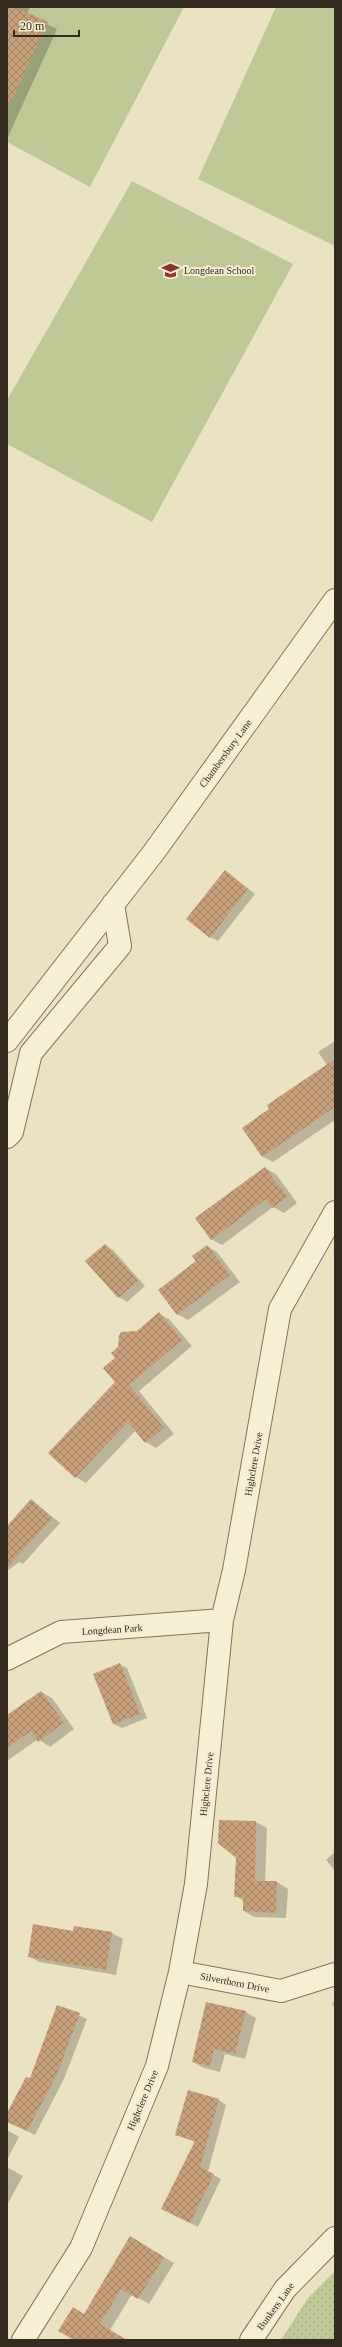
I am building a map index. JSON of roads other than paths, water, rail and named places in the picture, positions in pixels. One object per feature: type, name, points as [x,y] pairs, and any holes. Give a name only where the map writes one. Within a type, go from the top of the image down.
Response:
[{"type":"street","name":"Chambersbury Lane","points":[[7,1041],[154,852],[335,600]]},
{"type":"street","points":[[7,1137],[12,1132],[31,1053],[120,946],[113,904]]},
{"type":"street","name":"Highclere Drive","points":[[23,2340],[81,2248],[157,2066],[180,1972],[196,1884],[222,1620],[234,1570],[280,1309],[335,1212]]},
{"type":"street","name":"Longdean Park","points":[[7,1659],[61,1632],[222,1620]]},
{"type":"street","name":"Silverthorn Drive","points":[[180,1972],[281,1991],[335,1974]]},
{"type":"street","name":"Bunkers Lane","points":[[251,2340],[285,2289],[335,2238]]},
{"type":"place","name":"Longdean School","points":[[171,270]]}]
